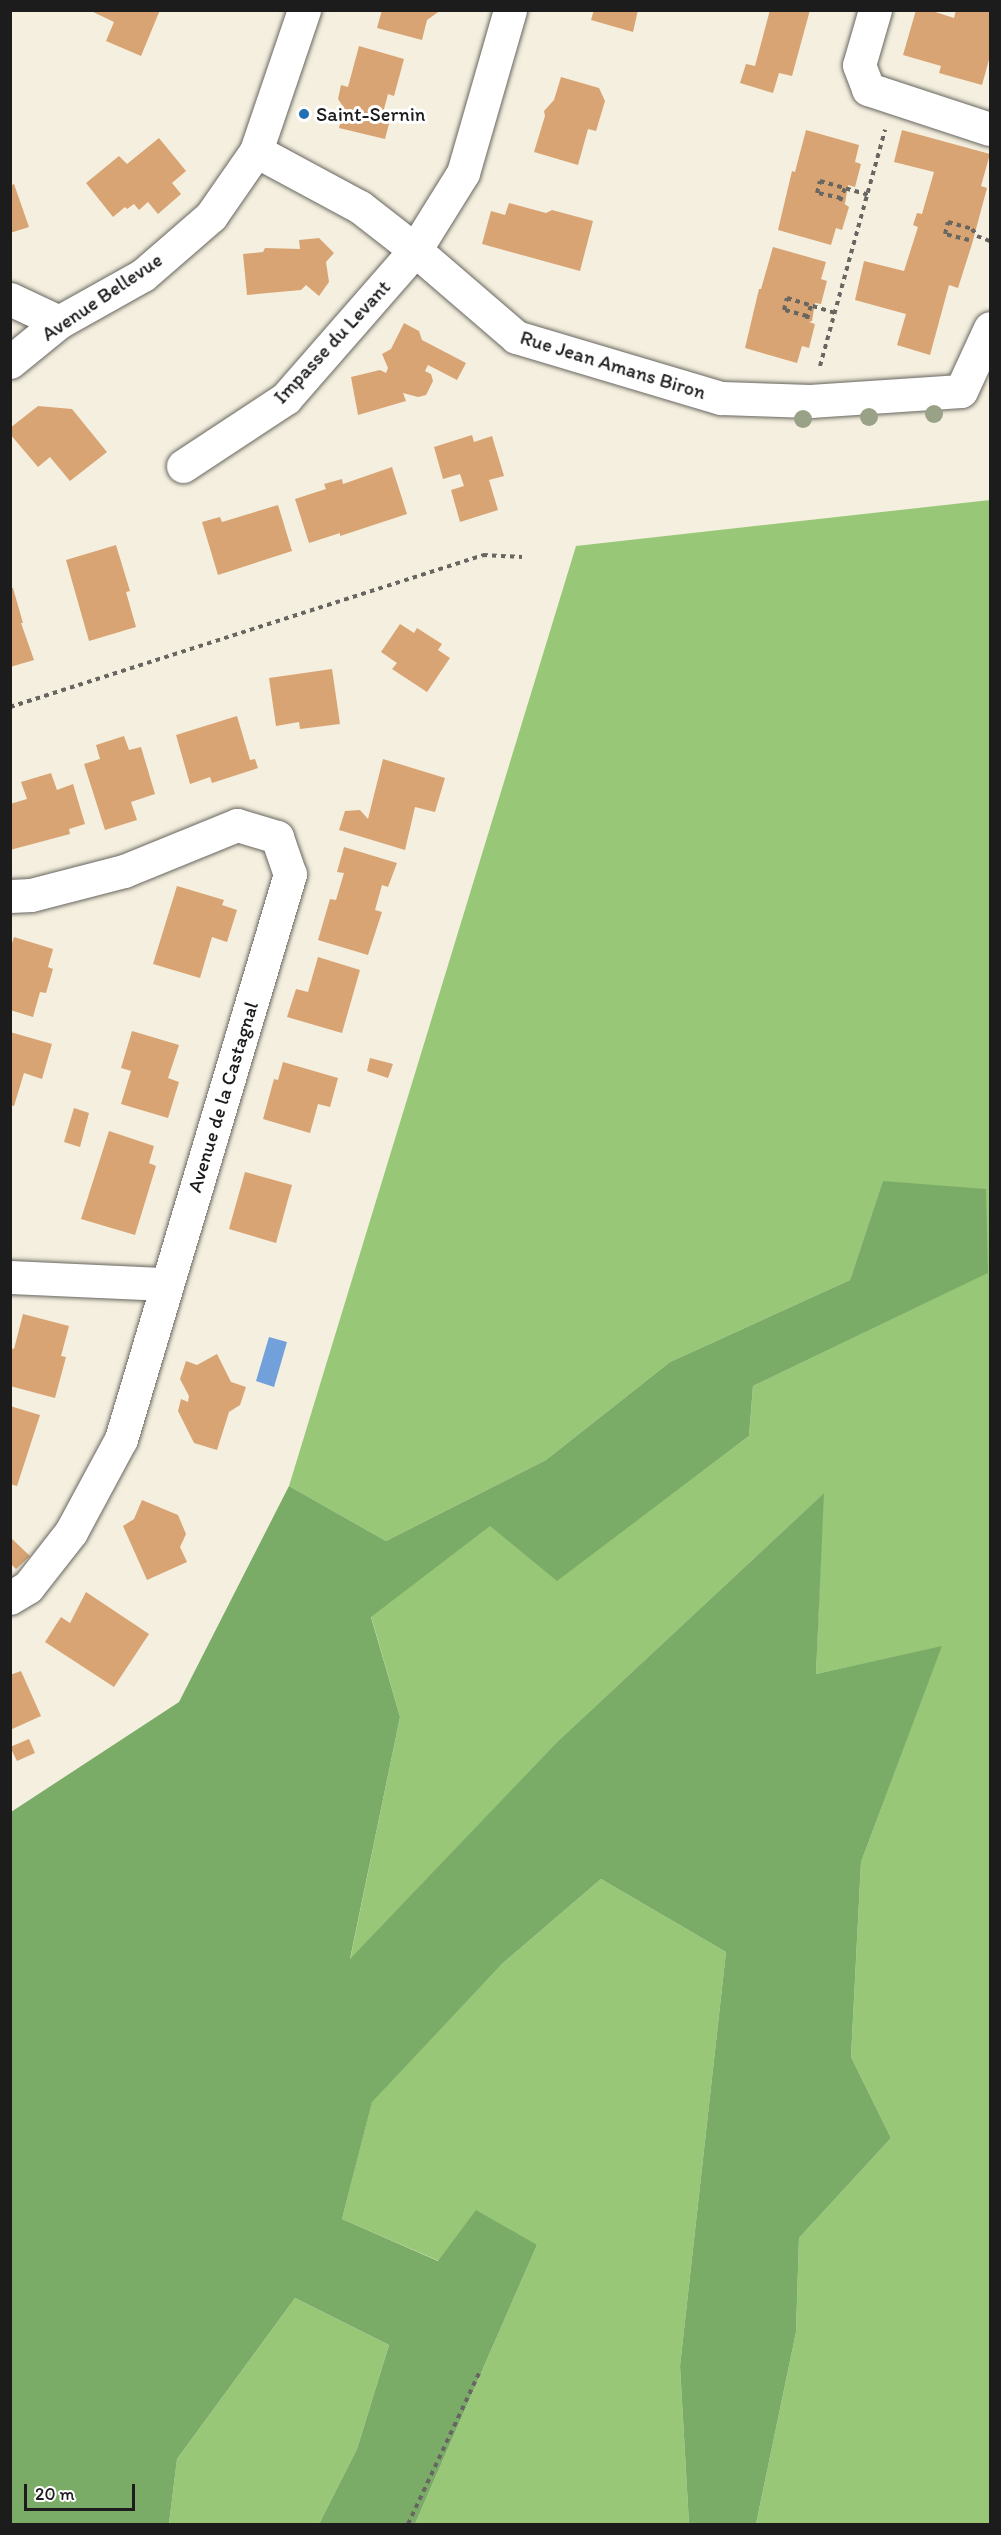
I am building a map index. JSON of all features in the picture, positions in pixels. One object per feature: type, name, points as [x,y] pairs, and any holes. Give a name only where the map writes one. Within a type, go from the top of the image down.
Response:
[{"type":"street","name":"Avenue Bellevue","points":[[10,362],[59,322],[143,275],[211,216],[256,151],[304,10]]},
{"type":"street","name":"Impasse du Levant","points":[[183,466],[286,398],[416,250],[463,173],[510,10]]},
{"type":"street","points":[[875,10],[859,65],[868,89],[990,129]]},
{"type":"street","name":"Rue Jean Amans Biron","points":[[256,151],[360,207],[416,250],[516,337],[721,398],[810,401],[961,391],[990,328]]},
{"type":"street","points":[[10,299],[59,322]]},
{"type":"street","name":"Avenue de la Castagnal","points":[[10,896],[31,895],[124,871],[237,825],[276,837],[290,874],[121,1439],[71,1532],[28,1587],[10,1598]]},
{"type":"street","points":[[10,1277],[167,1284]]},
{"type":"path","points":[[810,401],[896,98]]},
{"type":"path","points":[[845,187],[841,200],[817,193],[820,181],[868,195]]},
{"type":"path","points":[[973,228],[968,241],[945,234],[948,222],[972,229],[978,236],[990,241]]},
{"type":"path","points":[[812,305],[807,317],[784,310],[787,298],[835,313]]},
{"type":"path","points":[[10,707],[483,555],[522,557]]},
{"type":"path","points":[[408,2524],[481,2369]]},
{"type":"green space","points":[[990,500],[990,2524],[756,2524],[796,2332],[799,2238],[891,2138],[851,2057],[861,1862],[941,1647],[816,1674],[823,1494],[557,1742],[350,1960],[400,1717],[371,1616],[490,1525],[557,1580],[749,1436],[753,1386],[987,1273],[883,1182],[850,1280],[670,1362],[546,1460],[386,1541],[289,1486],[576,546]]},
{"type":"green space","points":[[883,1181],[986,1189],[988,1273],[753,1386],[749,1436],[557,1581],[490,1526],[371,1617],[400,1717],[350,1959],[557,1742],[824,1493],[816,1674],[942,1646],[861,1862],[851,2057],[891,2138],[799,2238],[796,2332],[756,2524],[689,2524],[680,2366],[726,1952],[601,1879],[503,1963],[372,2102],[342,2219],[438,2261],[476,2210],[537,2245],[415,2524],[319,2524],[357,2449],[389,2345],[295,2298],[177,2459],[169,2524],[11,2524],[11,1812],[179,1702],[289,1486],[386,1541],[546,1460],[670,1362],[850,1280]]},
{"type":"green space","points":[[601,1879],[726,1952],[680,2366],[689,2524],[415,2524],[537,2245],[439,2261],[342,2219],[372,2101],[503,1963]]},
{"type":"green space","points":[[295,2298],[389,2345],[357,2449],[319,2524],[169,2524],[177,2459]]},
{"type":"water","points":[[269,1337],[287,1342],[274,1387],[256,1381]]},
{"type":"building","points":[[89,10],[160,10],[141,56],[106,41],[114,22]]},
{"type":"building","points":[[382,10],[441,10],[427,20],[422,40],[377,28]]},
{"type":"building","points":[[594,10],[638,10],[633,32],[591,20]]},
{"type":"building","points":[[770,10],[810,10],[792,76],[779,73],[773,93],[740,83],[746,64],[755,66]]},
{"type":"building","points":[[916,10],[929,10],[954,18],[956,10],[990,10],[990,56],[982,85],[939,73],[941,66],[903,55]]},
{"type":"building","points":[[359,46],[404,59],[394,96],[388,94],[384,109],[390,120],[385,139],[339,128],[344,108],[338,99],[341,85],[348,87]]},
{"type":"building","points":[[561,77],[599,88],[605,101],[596,131],[588,129],[578,165],[534,152],[545,116],[544,111],[554,100]]},
{"type":"building","points":[[806,130],[859,145],[855,162],[861,164],[855,187],[848,185],[845,204],[843,203],[849,207],[842,230],[836,228],[831,245],[778,230],[792,171],[795,172]]},
{"type":"building","points":[[902,130],[990,154],[981,186],[987,188],[972,244],[958,288],[949,285],[930,355],[897,345],[906,314],[855,300],[864,261],[904,271],[918,227],[913,225],[917,213],[922,214],[934,172],[894,162]]},
{"type":"building","points":[[159,138],[186,171],[172,183],[181,194],[158,214],[148,202],[139,210],[134,204],[127,209],[125,207],[113,217],[86,183],[119,156],[127,164]]},
{"type":"building","points":[[14,184],[29,227],[10,233],[10,186]]},
{"type":"building","points":[[509,203],[546,213],[552,210],[593,221],[580,271],[482,244],[491,211],[505,215]]},
{"type":"building","points":[[319,238],[334,253],[326,262],[329,282],[319,296],[306,285],[301,290],[247,295],[243,254],[263,252],[265,248],[300,249],[299,240]]},
{"type":"building","points":[[773,247],[826,262],[821,279],[827,281],[821,304],[815,303],[812,321],[809,322],[815,324],[809,348],[802,346],[797,363],[745,348],[759,289],[761,289]]},
{"type":"building","points":[[404,323],[419,331],[422,340],[466,363],[457,380],[428,365],[425,371],[431,374],[433,381],[426,395],[418,397],[403,393],[406,401],[358,415],[351,377],[380,370],[386,373],[388,368],[382,354],[391,349]]},
{"type":"building","points":[[38,406],[72,409],[107,452],[70,481],[50,457],[38,467],[10,434],[10,428]]},
{"type":"building","points":[[472,435],[474,442],[492,436],[504,476],[489,480],[498,510],[460,522],[451,490],[464,486],[460,474],[443,479],[434,447]]},
{"type":"building","points":[[392,467],[407,514],[340,536],[340,533],[309,543],[295,499],[326,489],[324,484],[342,479],[343,484]]},
{"type":"building","points":[[278,505],[292,551],[218,575],[202,522],[220,517],[222,522]]},
{"type":"building","points":[[116,545],[130,591],[126,592],[136,627],[89,641],[66,560]]},
{"type":"building","points":[[10,588],[13,588],[23,623],[21,623],[34,660],[10,667]]},
{"type":"building","points":[[400,624],[414,633],[417,628],[442,644],[438,650],[450,658],[427,692],[392,669],[397,663],[381,652]]},
{"type":"building","points":[[332,669],[340,724],[300,729],[299,722],[276,726],[269,678]]},
{"type":"building","points":[[237,716],[250,760],[255,759],[258,768],[212,783],[210,777],[190,784],[176,735]]},
{"type":"building","points":[[124,736],[129,750],[141,747],[155,794],[131,802],[137,820],[105,830],[84,764],[100,759],[96,745]]},
{"type":"building","points":[[383,759],[445,778],[435,812],[415,807],[405,850],[339,830],[345,811],[360,810],[368,819]]},
{"type":"building","points":[[51,773],[57,790],[73,784],[85,824],[69,829],[70,834],[10,850],[10,804],[27,799],[21,782]]},
{"type":"building","points":[[344,847],[397,863],[388,887],[382,885],[375,910],[382,912],[368,955],[318,940],[330,899],[336,900],[344,873],[337,872]]},
{"type":"building","points":[[177,886],[224,900],[222,905],[237,910],[227,942],[212,937],[200,978],[153,964]]},
{"type":"building","points":[[14,937],[53,949],[48,967],[53,969],[46,993],[40,992],[33,1017],[10,1010],[10,949]]},
{"type":"building","points":[[318,957],[360,970],[342,1033],[287,1017],[296,989],[308,992]]},
{"type":"building","points":[[132,1031],[179,1045],[168,1078],[179,1082],[168,1118],[121,1104],[131,1071],[121,1068]]},
{"type":"building","points":[[10,1032],[52,1044],[42,1079],[24,1073],[14,1106],[10,1105]]},
{"type":"building","points":[[370,1058],[393,1064],[388,1078],[367,1071]]},
{"type":"building","points":[[283,1062],[338,1078],[330,1107],[318,1104],[310,1133],[263,1119],[274,1079],[278,1080]]},
{"type":"building","points":[[74,1108],[89,1113],[80,1147],[64,1142]]},
{"type":"building","points":[[109,1131],[154,1146],[149,1163],[156,1166],[135,1235],[81,1219]]},
{"type":"building","points":[[245,1172],[292,1185],[276,1243],[229,1229]]},
{"type":"building","points":[[23,1314],[69,1326],[61,1356],[66,1357],[55,1398],[10,1386],[10,1348],[14,1349]]},
{"type":"building","points":[[217,1354],[231,1382],[246,1387],[240,1405],[229,1412],[217,1450],[194,1443],[178,1411],[181,1399],[188,1402],[189,1396],[180,1379],[186,1361],[197,1365]]},
{"type":"building","points":[[10,1406],[40,1415],[17,1486],[10,1484]]},
{"type":"building","points":[[142,1500],[178,1515],[186,1534],[180,1547],[187,1562],[147,1580],[123,1526],[134,1519]]},
{"type":"building","points":[[10,1537],[30,1556],[16,1569],[10,1563]]},
{"type":"building","points":[[86,1592],[149,1634],[114,1687],[45,1642],[61,1617],[70,1623]]},
{"type":"building","points":[[21,1671],[41,1716],[10,1730],[10,1675]]},
{"type":"building","points":[[29,1739],[35,1753],[17,1761],[10,1747]]},
{"type":"place","name":"Saint-Sernin","points":[[304,114]]}]
